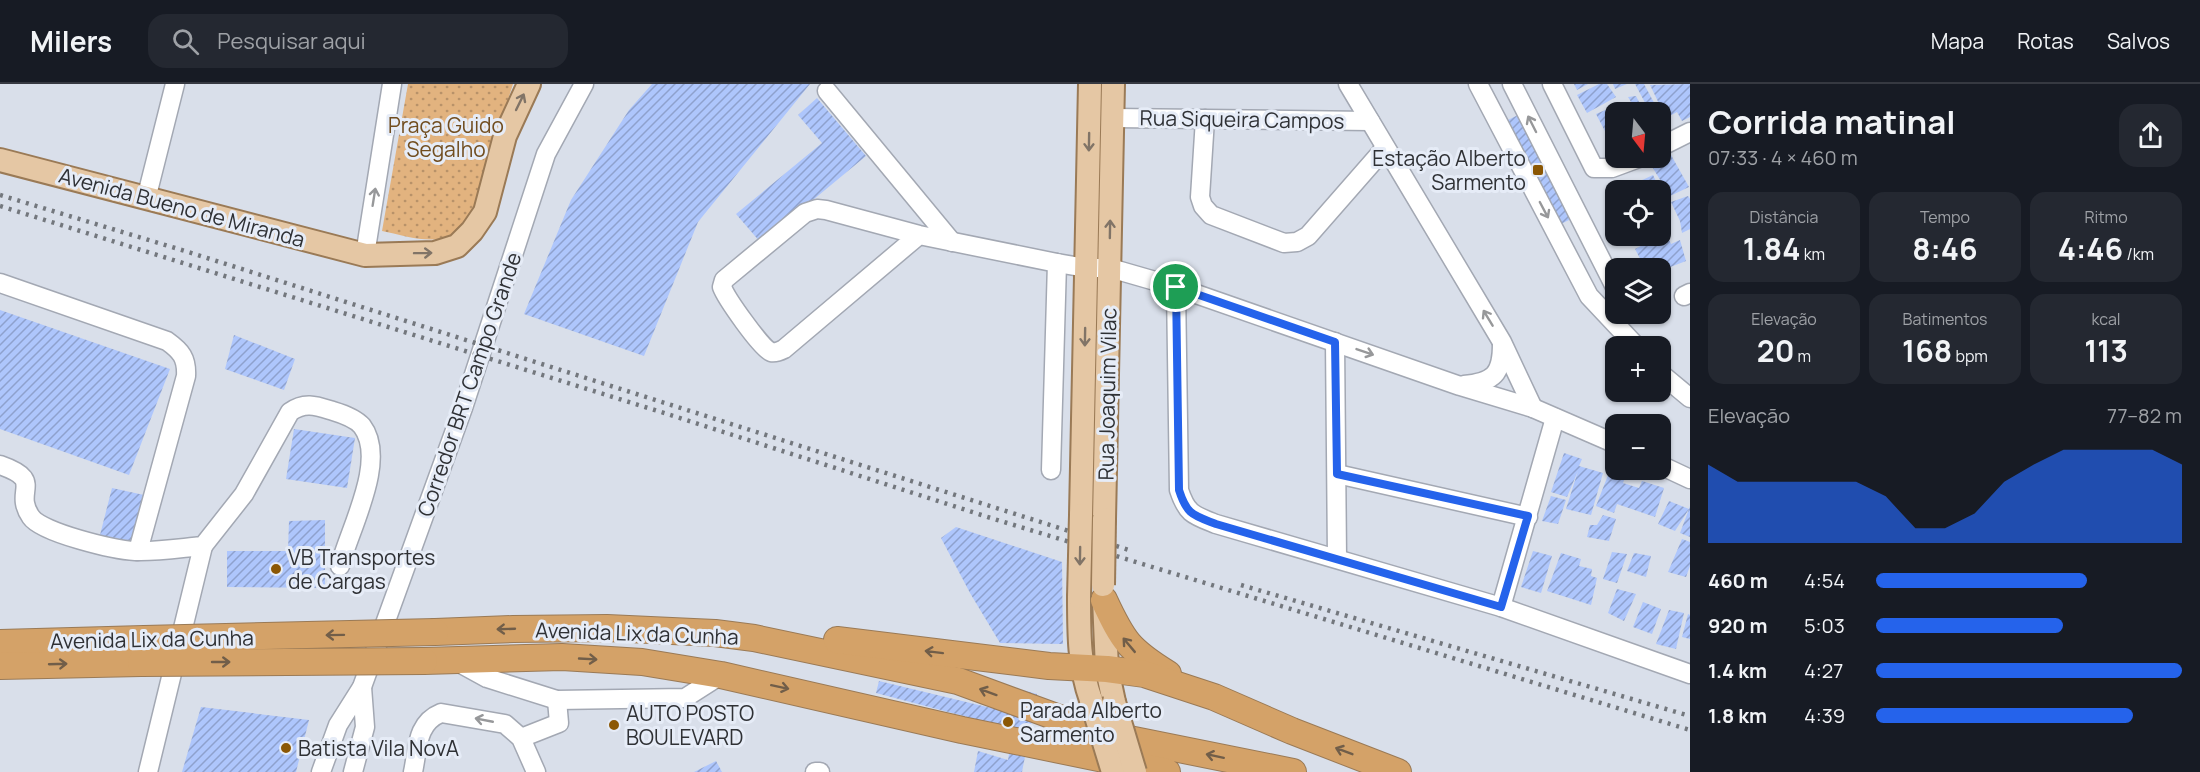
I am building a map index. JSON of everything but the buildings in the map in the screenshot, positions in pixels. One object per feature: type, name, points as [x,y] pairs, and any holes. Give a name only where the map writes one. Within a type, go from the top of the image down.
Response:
[{"type":"highway","points":[[1095,594],[1128,645],[1141,657],[1178,680],[1292,732],[1398,772]]},
{"type":"highway","name":"Avenida Lix da Cunha","points":[[0,666],[143,651],[435,632],[607,628],[715,633],[754,638],[958,681],[1059,718],[1124,738],[1293,772]]},
{"type":"highway","points":[[754,638],[838,640],[1038,665],[1095,668],[1144,675],[1214,697]]},
{"type":"highway","name":"Avenida Lix da Cunha","points":[[0,641],[48,641],[143,651],[424,661],[562,657],[642,662],[721,675],[962,730],[1167,772]]},
{"type":"main road","name":"Avenida Bueno de Miranda","points":[[0,159],[365,255],[435,253],[457,246],[472,231],[485,212],[506,136],[529,84]]},
{"type":"main road","name":"Rua Joaquim Vilac","points":[[1090,84],[1081,515],[1095,594]]},
{"type":"main road","name":"Rua Joaquim Vilac","points":[[1113,84],[1104,519],[1095,594],[1079,638],[1114,702],[1135,772]]},
{"type":"main road","name":"Rua Joaquim Vilac","points":[[1095,668],[1084,679],[1113,772]]},
{"type":"street","points":[[146,199],[175,84]]},
{"type":"street","points":[[365,255],[392,84]]},
{"type":"street","name":"Corredor BRT Campo Grande","points":[[321,772],[338,725],[362,687],[463,408],[546,154],[584,84]]},
{"type":"street","points":[[1348,84],[1502,342],[1533,408]]},
{"type":"street","points":[[1478,84],[1589,296],[1626,336]]},
{"type":"street","points":[[1512,84],[1605,267]]},
{"type":"street","points":[[1552,84],[1593,166],[1602,170],[1612,168]]},
{"type":"street","points":[[827,91],[952,242]]},
{"type":"street","name":"Rua Siqueira Campos","points":[[1113,118],[1370,121]]},
{"type":"street","points":[[1205,119],[1200,197],[1203,206],[1211,215],[1284,243],[1297,242],[1308,236],[1385,148]]},
{"type":"street","points":[[1671,142],[1690,132]]},
{"type":"street","points":[[919,235],[784,349],[777,352],[767,349],[730,303],[722,288],[724,280],[810,210],[826,210],[919,235],[1056,263],[1086,268],[1110,268],[1176,287],[1460,386],[1533,408],[1605,439]]},
{"type":"street","points":[[1051,470],[1056,263]]},
{"type":"street","points":[[0,283],[167,341],[185,357],[186,376],[138,551]]},
{"type":"street","points":[[1176,287],[1179,490],[1191,514],[1216,524],[1501,607],[1690,674]]},
{"type":"street","points":[[1335,342],[1337,558]]},
{"type":"street","points":[[1460,386],[1476,384],[1492,377],[1501,365],[1502,342]]},
{"type":"street","points":[[1671,382],[1690,398]]},
{"type":"street","points":[[144,771],[173,668],[203,546],[244,494],[290,412],[301,406],[310,405],[340,413],[359,423],[371,448],[371,459],[363,496],[340,566]]},
{"type":"street","points":[[1501,607],[1555,418]]},
{"type":"street","points":[[0,465],[18,472],[24,479],[25,500],[34,521],[60,534],[125,550],[203,546]]},
{"type":"street","points":[[1671,470],[1690,479]]},
{"type":"street","points":[[1337,474],[1528,516]]},
{"type":"street","points":[[454,660],[487,678],[557,700],[685,698],[721,675]]},
{"type":"street","name":"Corredor BRT Campo Grande","points":[[352,772],[365,727],[362,687]]},
{"type":"street","points":[[521,738],[559,723],[557,700]]},
{"type":"street","points":[[413,772],[420,734],[427,720],[441,713],[505,724],[521,738],[536,772]]},
{"type":"street","points":[[815,772],[820,772]]},
{"type":"green space","name":"Praça Guido Segalho","points":[[408,84],[513,84],[473,209],[465,226],[446,238],[414,238],[382,231]]},
{"type":"railway","points":[[0,195],[185,251],[1129,550]]},
{"type":"railway","points":[[0,206],[661,412],[994,519],[1690,730]]},
{"type":"railway","points":[[1241,585],[1690,716]]},
{"type":"place","name":"Estação Alberto Sarmento","points":[[1538,170]]},
{"type":"place","name":"VB Transportes de Cargas","points":[[276,569]]},
{"type":"place","name":"Parada Alberto Sarmento","points":[[1008,722]]},
{"type":"place","name":"AUTO POSTO BOULEVARD","points":[[614,725]]},
{"type":"place","name":"Batista Vila NovA","points":[[286,748]]},
{"type":"route","points":[[1176,287],[1335,342],[1337,474],[1528,516],[1501,607],[1216,524],[1191,514],[1179,490],[1176,287]]}]
